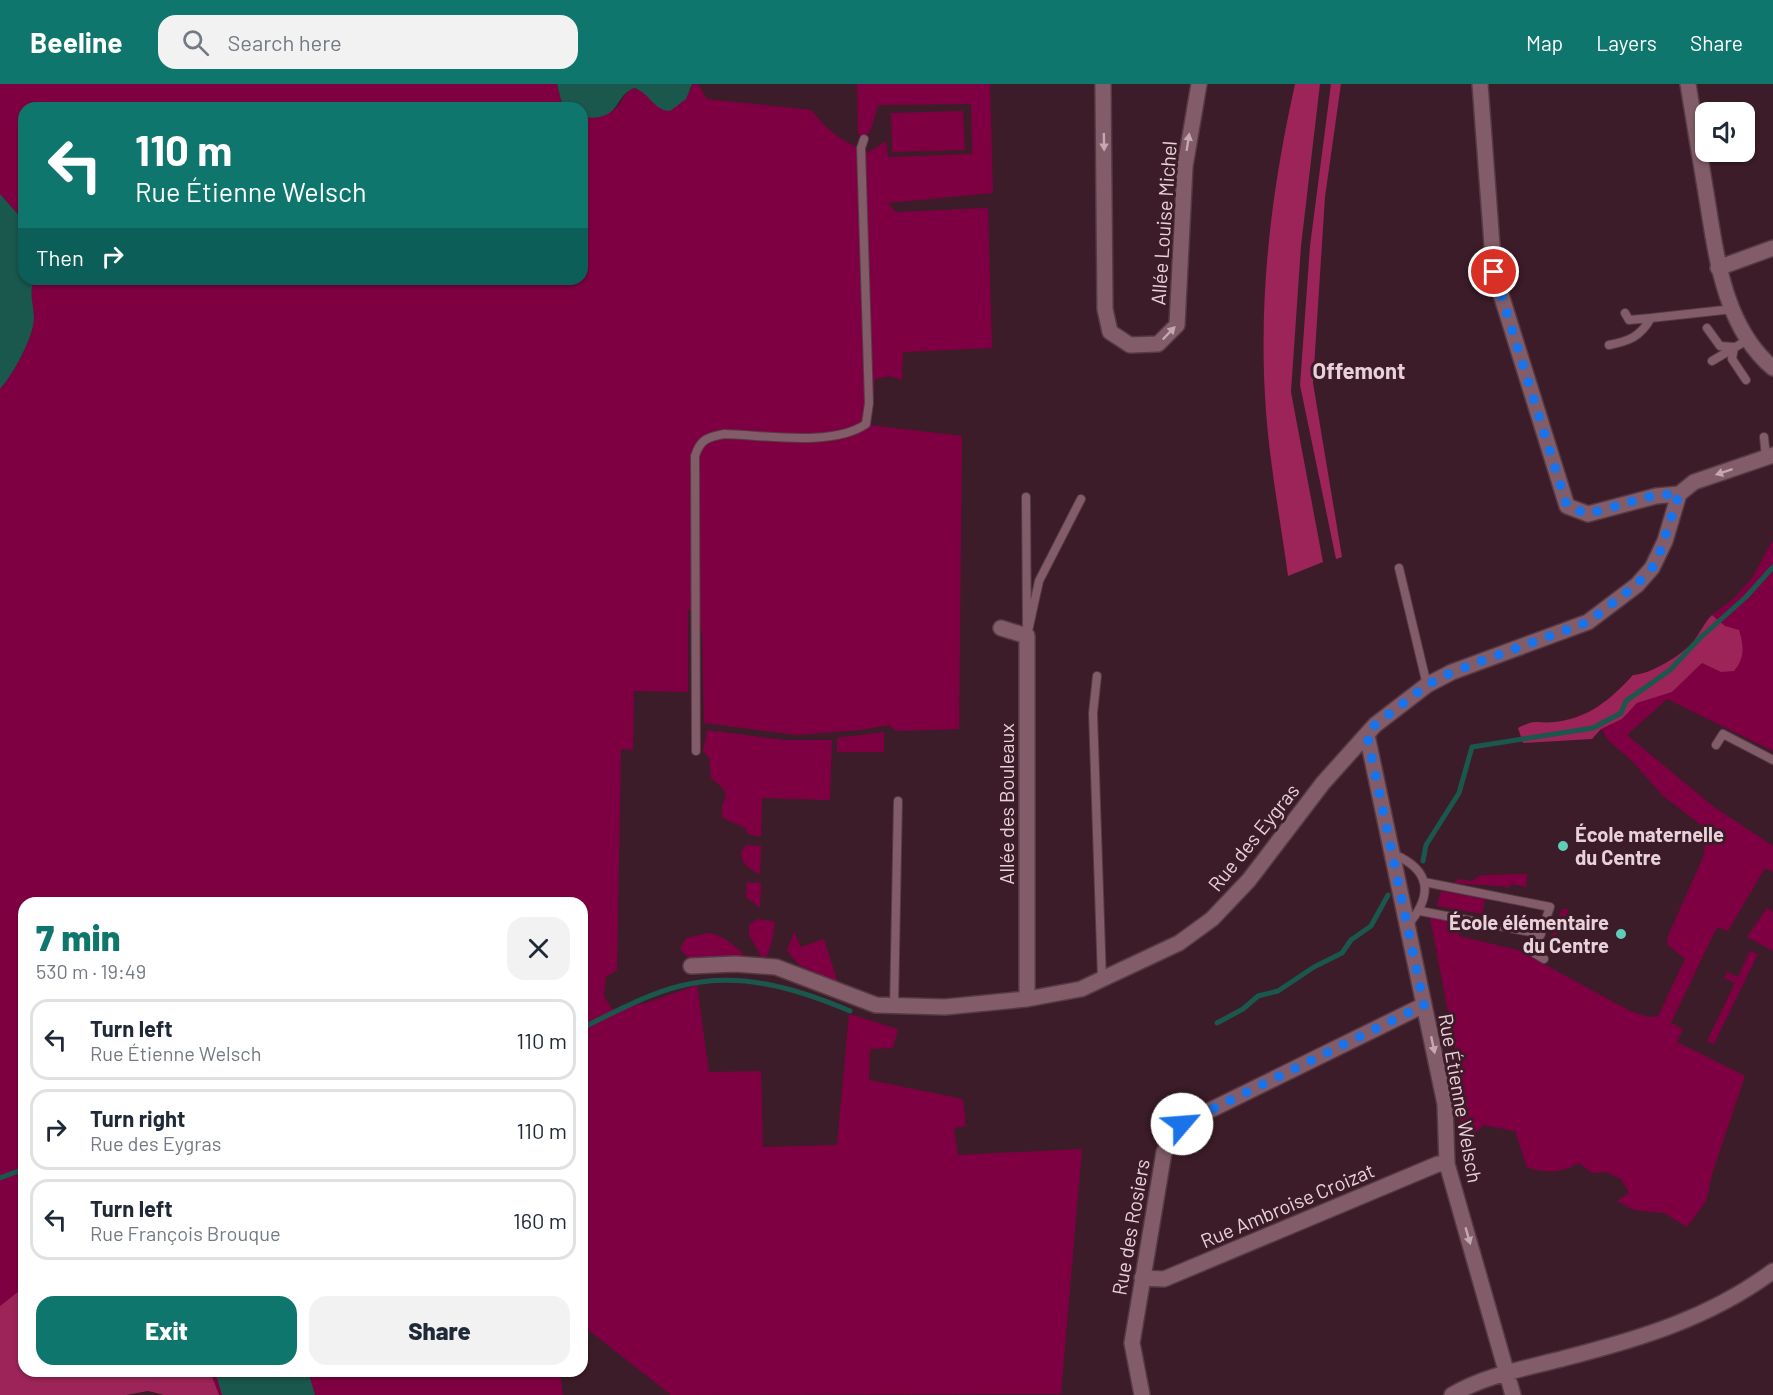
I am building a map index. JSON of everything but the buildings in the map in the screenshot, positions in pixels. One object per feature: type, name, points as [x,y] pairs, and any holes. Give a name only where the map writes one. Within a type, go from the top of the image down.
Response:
[{"type":"street","name":"Allée Louise Michel","points":[[1103,84],[1105,309],[1110,333],[1130,345],[1158,344],[1177,325],[1185,166],[1199,84]]},
{"type":"street","points":[[1480,84],[1494,272],[1567,506],[1587,514],[1656,495],[1679,494],[1694,482],[1769,457]]},
{"type":"street","points":[[1688,84],[1718,268],[1733,309],[1749,339],[1773,368]]},
{"type":"street","points":[[1718,268],[1773,248]]},
{"type":"street","name":"Rue des Eygras","points":[[691,966],[735,964],[776,967],[853,998],[894,1007],[945,1006],[1027,999],[1081,989],[1102,980],[1179,943],[1212,919],[1249,880],[1323,783],[1375,725],[1427,685],[1452,672],[1588,622],[1636,585],[1652,568],[1665,541],[1679,494]]},
{"type":"street","points":[[1001,627],[1027,636]]},
{"type":"street","name":"Allée des Bouleaux","points":[[1027,636],[1027,999]]},
{"type":"street","name":"Rue Étienne Welsch","points":[[1367,735],[1445,1104],[1447,1164],[1513,1395]]},
{"type":"street","name":"Rue des Rosiers","points":[[1142,1395],[1132,1343],[1164,1152],[1182,1124],[1424,1005]]},
{"type":"street","name":"Rue Ambroise Croizat","points":[[1142,1278],[1164,1280],[1438,1164],[1447,1164]]},
{"type":"street","points":[[1452,1395],[1508,1373],[1631,1341],[1694,1319],[1742,1294],[1773,1271]]},
{"type":"lane","points":[[696,751],[694,609],[695,456],[698,444],[709,436],[724,434],[828,437],[852,433],[866,424],[869,403],[861,148],[864,139]]},
{"type":"lane","points":[[1625,313],[1629,320],[1733,309]]},
{"type":"lane","points":[[1609,345],[1633,340],[1644,330],[1651,318]]},
{"type":"lane","points":[[1707,328],[1720,346],[1734,347]]},
{"type":"lane","points":[[1712,361],[1749,339]]},
{"type":"lane","points":[[1734,347],[1732,358],[1746,380]]},
{"type":"lane","points":[[1764,437],[1769,457]]},
{"type":"lane","points":[[1026,497],[1027,636]]},
{"type":"lane","points":[[1027,636],[1039,581],[1081,499]]},
{"type":"lane","points":[[1399,568],[1427,685]]},
{"type":"lane","points":[[1097,676],[1093,713],[1102,980]]},
{"type":"lane","points":[[1716,745],[1723,734],[1773,760]]},
{"type":"lane","points":[[894,1007],[898,801]]},
{"type":"lane","points":[[1392,854],[1409,861],[1420,872],[1424,882],[1425,897],[1420,911],[1407,926]]},
{"type":"lane","points":[[1424,882],[1550,907],[1534,954],[1544,959]]},
{"type":"lane","points":[[1420,911],[1540,934]]},
{"type":"shaded area","points":[[0,84],[557,84],[562,102],[18,102],[18,214],[0,194]]},
{"type":"shaded area","points":[[557,84],[692,84],[686,99],[670,111],[660,108],[634,88],[622,97],[610,112],[595,118],[588,117],[588,102],[562,102]]},
{"type":"shaded area","points":[[692,84],[698,84],[707,99],[811,110],[824,124],[851,145],[869,152],[886,141],[888,157],[972,154],[971,104],[878,105],[871,129],[864,139],[858,134],[857,84],[990,84],[993,193],[888,203],[896,212],[988,208],[992,348],[903,352],[902,380],[890,376],[875,379],[870,425],[962,436],[959,729],[896,731],[889,725],[860,730],[797,735],[704,723],[702,635],[698,609],[688,610],[688,692],[634,691],[633,750],[621,749],[617,970],[606,977],[604,996],[612,1009],[646,1003],[697,985],[709,1072],[761,1071],[763,1147],[837,1145],[849,1014],[898,1029],[893,1048],[870,1049],[869,1080],[963,1099],[966,1126],[954,1128],[958,1155],[1082,1149],[1061,1394],[671,1395],[588,1330],[588,897],[18,897],[18,1292],[0,1306],[0,389],[17,365],[31,333],[34,316],[33,285],[588,285],[588,117],[610,112],[634,88],[649,96],[691,91]]},
{"type":"shaded area","points":[[1295,84],[1320,84],[1301,246],[1291,392],[1323,562],[1288,576],[1271,464],[1265,396],[1264,317],[1274,200]]},
{"type":"shaded area","points":[[1331,84],[1341,84],[1325,197],[1313,383],[1342,557],[1336,559],[1300,385],[1310,246]]},
{"type":"shaded area","points":[[963,111],[965,150],[892,152],[891,113]]},
{"type":"shaded area","points":[[0,194],[18,214],[18,285],[33,285],[34,316],[31,333],[22,354],[0,389]]},
{"type":"shaded area","points":[[1773,540],[1773,751],[1667,699],[1627,735],[1714,807],[1773,846],[1773,872],[1765,868],[1728,931],[1718,927],[1671,1023],[1683,1029],[1677,1042],[1745,1076],[1713,1171],[1706,1201],[1687,1227],[1664,1213],[1634,1210],[1617,1201],[1629,1193],[1621,1179],[1606,1172],[1592,1173],[1579,1163],[1566,1169],[1553,1171],[1540,1171],[1527,1167],[1515,1131],[1483,1125],[1470,1139],[1460,1120],[1457,1094],[1463,1090],[1430,918],[1433,915],[1462,923],[1459,936],[1518,950],[1630,1011],[1648,1017],[1658,1016],[1685,959],[1667,944],[1668,936],[1704,855],[1706,829],[1663,796],[1634,763],[1608,740],[1601,729],[1622,719],[1637,703],[1672,692],[1702,663],[1721,672],[1725,626],[1712,615],[1734,598],[1752,578]]},
{"type":"shaded area","points":[[1712,615],[1725,626],[1739,630],[1742,652],[1734,671],[1721,672],[1702,663],[1672,692],[1637,703],[1622,719],[1601,729],[1592,739],[1523,743],[1518,728],[1533,722],[1566,720],[1588,712],[1607,700],[1633,675],[1648,672],[1681,653],[1693,642]]},
{"type":"shaded area","points":[[707,730],[784,740],[832,740],[830,800],[762,798],[761,837],[748,834],[745,828],[723,818],[722,805],[726,795],[720,785],[711,778],[709,757],[703,752]]},
{"type":"shaded area","points":[[884,732],[884,752],[837,752],[837,738]]},
{"type":"shaded area","points":[[746,845],[761,846],[760,874],[744,863],[741,852]]},
{"type":"shaded area","points":[[1527,874],[1526,887],[1511,884],[1510,887],[1453,883],[1459,879],[1471,881],[1482,875]]},
{"type":"shaded area","points":[[747,882],[761,883],[760,908],[746,897]]},
{"type":"shaded area","points":[[1441,891],[1485,899],[1482,914],[1437,906]]},
{"type":"shaded area","points":[[1767,908],[1773,912],[1773,951],[1747,937]]},
{"type":"shaded area","points":[[1563,909],[1569,909],[1546,955],[1541,948],[1546,940],[1549,941],[1555,928],[1552,926]]},
{"type":"shaded area","points":[[758,919],[775,922],[772,942],[766,958],[762,958],[749,935],[749,925]]},
{"type":"shaded area","points":[[794,932],[801,947],[824,939],[838,983],[799,965],[787,951]]},
{"type":"shaded area","points":[[709,933],[731,943],[747,961],[690,960],[680,949],[686,938]]},
{"type":"shaded area","points":[[1750,951],[1758,954],[1714,1044],[1707,1041],[1735,983],[1724,978],[1727,972],[1738,977]]},
{"type":"shaded area","points":[[18,1292],[18,1377],[212,1377],[219,1395],[164,1395],[148,1391],[126,1395],[0,1395],[0,1306]]},
{"type":"shaded area","points":[[212,1377],[561,1377],[563,1395],[219,1395]]},
{"type":"shaded area","points":[[217,1377],[310,1377],[315,1395],[222,1395]]},
{"type":"waterway","points":[[1423,861],[1426,845],[1459,793],[1472,747],[1593,728],[1621,713],[1626,701],[1670,670],[1700,638],[1746,597],[1773,567]]},
{"type":"waterway","points":[[1217,1023],[1243,1009],[1258,996],[1278,991],[1314,967],[1342,953],[1351,940],[1371,926],[1388,895]]},
{"type":"waterway","points":[[588,1025],[630,1004],[668,989],[724,980],[767,984],[788,989],[850,1011]]},
{"type":"waterway","points":[[0,1178],[18,1171]]},
{"type":"place","name":"École maternelle du Centre","points":[[1563,846]]},
{"type":"place","name":"École élémentaire du Centre","points":[[1621,934]]},
{"type":"district","name":"Offemont","points":[[1359,370]]},
{"type":"route","points":[[1182,1124],[1424,1005],[1367,735],[1375,725],[1439,678],[1588,622],[1636,585],[1652,568],[1665,541],[1679,494],[1656,495],[1587,514],[1567,506],[1494,272]]}]
